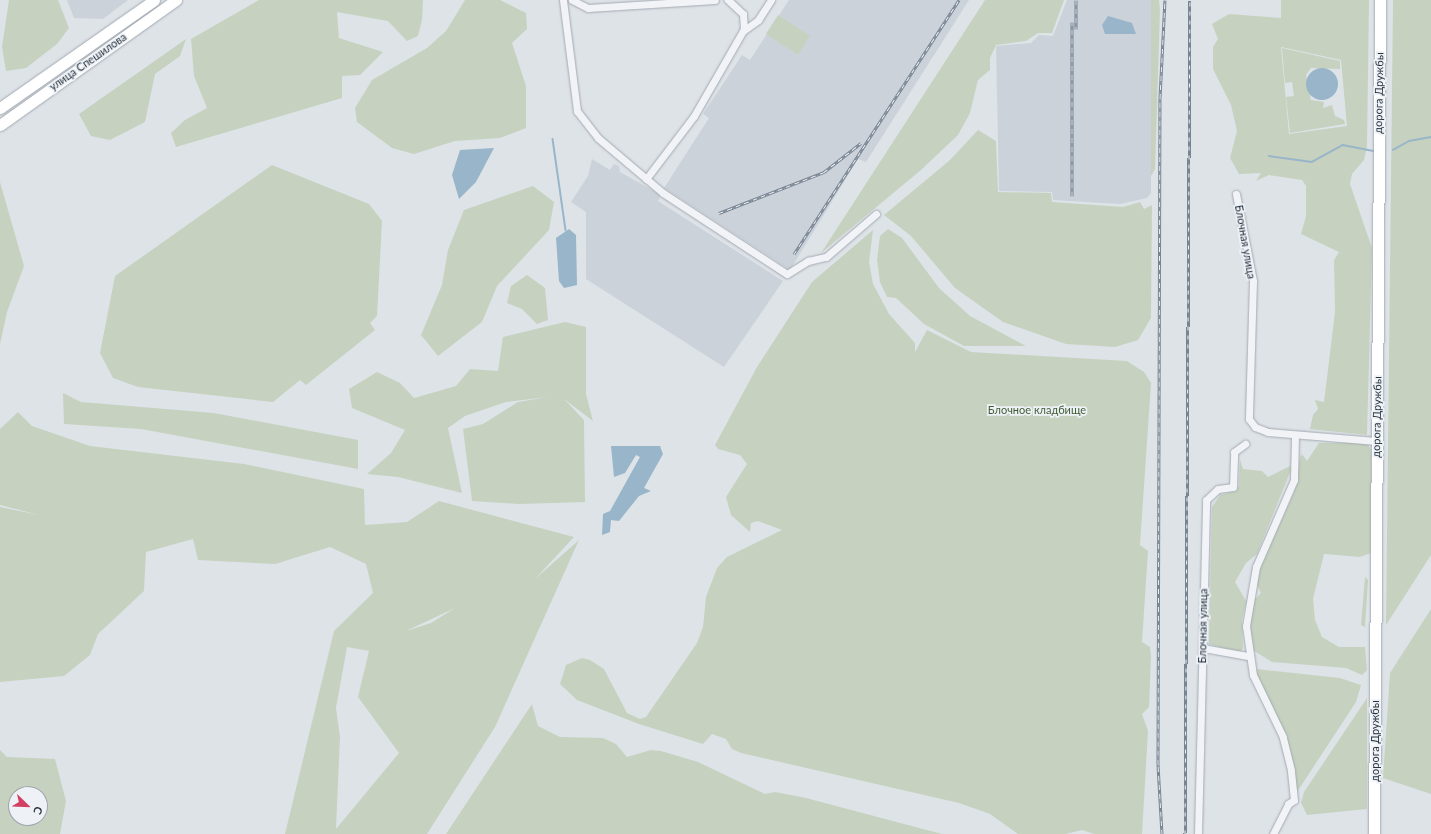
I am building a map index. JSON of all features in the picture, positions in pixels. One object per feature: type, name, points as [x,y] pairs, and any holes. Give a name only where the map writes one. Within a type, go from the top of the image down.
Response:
[{"type":"main road","name":"улица Спешилова","points":[[0,108],[154,0]]},
{"type":"main road","name":"улица Спешилова","points":[[0,125],[176,0]]},
{"type":"main road","name":"дорога Дружбы","points":[[1374,834],[1380,0]]},
{"type":"street","points":[[563,0],[577,111],[598,138],[646,179],[787,274],[808,261],[826,257],[876,214]]},
{"type":"street","points":[[572,0],[588,8],[715,0]]},
{"type":"street","points":[[728,0],[743,14],[742,32]]},
{"type":"street","points":[[646,179],[694,116],[742,32],[759,19],[770,0]]},
{"type":"street","name":"Блочная улица","points":[[1236,194],[1253,280],[1247,408],[1249,419],[1259,429],[1295,437]]},
{"type":"street","points":[[1273,834],[1288,804],[1294,800],[1291,770],[1283,737],[1256,684],[1248,656],[1246,626],[1253,578],[1291,488],[1295,437],[1376,442]]},
{"type":"street","name":"Блочная улица","points":[[1198,834],[1206,500],[1218,489],[1233,487],[1234,452],[1245,444]]},
{"type":"street","points":[[1203,648],[1248,656]]},
{"type":"shaded area","points":[[67,0],[128,0],[103,19],[74,18]]},
{"type":"shaded area","points":[[789,0],[969,0],[866,162],[858,159],[790,270],[664,188],[709,118],[703,114],[742,55],[750,60]]},
{"type":"shaded area","points":[[1067,0],[1151,0],[1151,193],[1147,198],[1120,204],[1053,200],[1052,192],[999,191],[996,46],[1031,43],[1039,35],[1053,36]]},
{"type":"shaded area","points":[[592,159],[610,170],[614,164],[619,166],[620,172],[661,195],[658,201],[783,281],[724,367],[586,279],[586,212],[571,202],[588,176]]},
{"type":"green space","points":[[9,0],[58,0],[69,28],[57,44],[26,68],[6,71],[2,47]]},
{"type":"green space","points":[[259,0],[423,0],[422,20],[418,36],[407,41],[388,21],[337,12],[339,38],[383,52],[360,75],[342,76],[342,98],[176,147],[171,133],[185,120],[207,108],[194,76],[191,39]]},
{"type":"green space","points":[[465,0],[500,0],[526,13],[527,29],[512,43],[526,86],[526,128],[500,138],[455,141],[414,154],[392,148],[357,122],[355,108],[372,80],[427,48],[446,31]]},
{"type":"green space","points":[[985,0],[1064,0],[1052,33],[1038,33],[1026,41],[996,45],[990,58],[990,70],[978,80],[970,113],[958,135],[921,170],[821,253]]},
{"type":"green space","points":[[1151,0],[1159,0],[1160,10],[1155,169],[1151,176]]},
{"type":"green space","points":[[1281,0],[1369,0],[1367,146],[1364,160],[1352,174],[1350,184],[1372,248],[1367,435],[1310,429],[1313,415],[1318,409],[1315,400],[1324,402],[1335,312],[1334,260],[1339,252],[1301,234],[1306,216],[1306,186],[1302,180],[1269,175],[1256,181],[1261,173],[1239,174],[1230,158],[1237,131],[1231,105],[1213,69],[1213,47],[1218,39],[1212,24],[1229,14],[1281,18]],"holes":[[[1281,47],[1341,60],[1347,126],[1289,134]]]},
{"type":"green space","points":[[1393,0],[1431,0],[1431,555],[1386,625]]},
{"type":"green space","points":[[778,15],[810,36],[798,55],[766,34]]},
{"type":"green space","points":[[186,39],[180,56],[155,74],[145,122],[110,140],[91,136],[79,114]]},
{"type":"green space","points":[[1282,48],[1340,61],[1340,69],[1311,68],[1306,75],[1311,100],[1324,102],[1323,108],[1332,105],[1335,116],[1344,120],[1345,124],[1290,133],[1286,97],[1294,96],[1292,82],[1285,83]]},
{"type":"green space","points":[[978,130],[996,141],[998,192],[1051,193],[1052,202],[1123,207],[1140,202],[1144,209],[1152,205],[1151,318],[1138,340],[1115,347],[1066,344],[1003,322],[955,288],[911,236],[884,215],[950,160]]},
{"type":"green space","points":[[272,165],[369,204],[382,221],[377,316],[370,323],[375,330],[306,385],[300,380],[273,402],[138,387],[113,378],[100,353],[115,276]]},
{"type":"green space","points":[[0,182],[24,266],[7,312],[0,344]]},
{"type":"green space","points":[[533,186],[554,202],[549,230],[497,286],[482,322],[438,356],[421,335],[442,285],[448,250],[464,210]]},
{"type":"green space","points":[[888,229],[902,238],[939,288],[970,316],[1026,346],[964,346],[924,324],[896,298],[887,297],[880,282],[877,260],[880,236]]},
{"type":"green space","name":"Блочное кладбище","points":[[873,230],[869,262],[873,284],[889,314],[915,343],[915,352],[927,330],[971,352],[1127,361],[1144,372],[1151,383],[1140,545],[1148,551],[1142,642],[1150,647],[1151,656],[1149,707],[1142,714],[1148,731],[1142,834],[1094,834],[1082,830],[1066,834],[1018,834],[990,814],[959,803],[741,753],[732,749],[726,739],[712,734],[703,744],[639,724],[577,700],[560,684],[566,665],[582,658],[590,660],[604,669],[627,713],[640,719],[646,717],[697,643],[703,627],[706,597],[717,568],[727,557],[782,530],[758,521],[751,523],[750,532],[731,515],[726,497],[747,464],[740,455],[718,449],[715,445],[757,367],[812,282]]},
{"type":"green space","points":[[527,275],[545,288],[548,320],[537,324],[522,309],[507,303],[511,286]]},
{"type":"green space","points":[[565,322],[586,327],[586,394],[593,421],[564,399],[584,420],[585,502],[519,504],[472,501],[463,429],[483,424],[518,402],[548,397],[506,402],[465,416],[448,428],[462,493],[398,477],[367,474],[391,453],[405,430],[352,408],[349,389],[377,372],[400,383],[414,398],[456,386],[470,369],[498,371],[503,337]]},
{"type":"green space","points":[[63,393],[81,402],[214,413],[358,440],[358,469],[141,429],[64,424]]},
{"type":"green space","points":[[18,412],[32,426],[90,446],[244,464],[364,489],[365,525],[407,522],[439,501],[574,537],[535,579],[579,540],[495,727],[427,834],[285,834],[334,631],[373,593],[366,564],[330,547],[275,564],[198,560],[193,539],[146,552],[144,591],[98,634],[90,655],[64,676],[0,682],[0,507],[39,515],[0,505],[0,429]],"holes":[[[455,608],[431,623],[406,631]],[[347,647],[369,651],[358,697],[399,753],[336,829],[340,737],[336,708]]]},
{"type":"green space","points":[[1319,443],[1367,443],[1371,450],[1371,553],[1360,557],[1324,554],[1313,599],[1315,620],[1322,637],[1339,647],[1365,647],[1367,670],[1362,675],[1346,668],[1272,662],[1251,649],[1250,616],[1255,599],[1261,593],[1256,583],[1257,574],[1294,493],[1300,458],[1302,454],[1307,461]]},
{"type":"green space","points":[[1240,460],[1243,469],[1262,471],[1268,477],[1290,466],[1291,470],[1257,554],[1246,563],[1235,582],[1246,601],[1242,620],[1243,648],[1240,653],[1209,644],[1212,507],[1220,495],[1235,491],[1239,486]]},
{"type":"green space","points":[[1365,577],[1368,580],[1365,627],[1361,625]]},
{"type":"green space","points":[[1431,609],[1431,794],[1383,778],[1390,673]]},
{"type":"green space","points":[[1256,669],[1340,678],[1361,685],[1356,702],[1297,792],[1290,750],[1254,673]]},
{"type":"green space","points":[[1367,698],[1367,809],[1307,815],[1301,803],[1304,792]]},
{"type":"green space","points":[[532,704],[538,726],[560,737],[603,738],[616,744],[627,757],[651,750],[661,751],[698,762],[765,794],[775,792],[806,798],[942,834],[446,834]]},
{"type":"green space","points":[[0,750],[7,757],[55,759],[66,801],[60,834],[0,834]]},
{"type":"water","points":[[1108,16],[1132,23],[1136,34],[1105,34],[1102,25]]},
{"type":"water","points":[[1319,68],[1325,68],[1334,72],[1338,84],[1334,96],[1325,100],[1319,100],[1310,96],[1306,87],[1306,81],[1310,72]]},
{"type":"water","points":[[494,148],[476,182],[459,199],[452,175],[460,150]]},
{"type":"water","points":[[569,229],[576,235],[577,285],[564,288],[559,281],[556,238]]},
{"type":"water","points":[[611,446],[660,446],[663,454],[644,488],[651,491],[639,496],[619,521],[611,520],[610,532],[602,535],[603,514],[610,511],[640,457],[636,455],[625,473],[614,477]]},
{"type":"waterway","points":[[1393,150],[1409,141],[1431,137]]},
{"type":"waterway","points":[[553,139],[566,230]]},
{"type":"waterway","points":[[1269,156],[1312,162],[1343,145],[1374,151]]},
{"type":"railway","points":[[794,254],[959,0]]},
{"type":"railway","points":[[1076,0],[1076,29]]},
{"type":"railway","points":[[1162,834],[1158,764],[1160,98],[1165,0]]},
{"type":"railway","points":[[1185,834],[1190,0]]},
{"type":"railway","points":[[1072,22],[1072,196]]},
{"type":"railway","points":[[719,213],[824,172],[861,143]]}]
